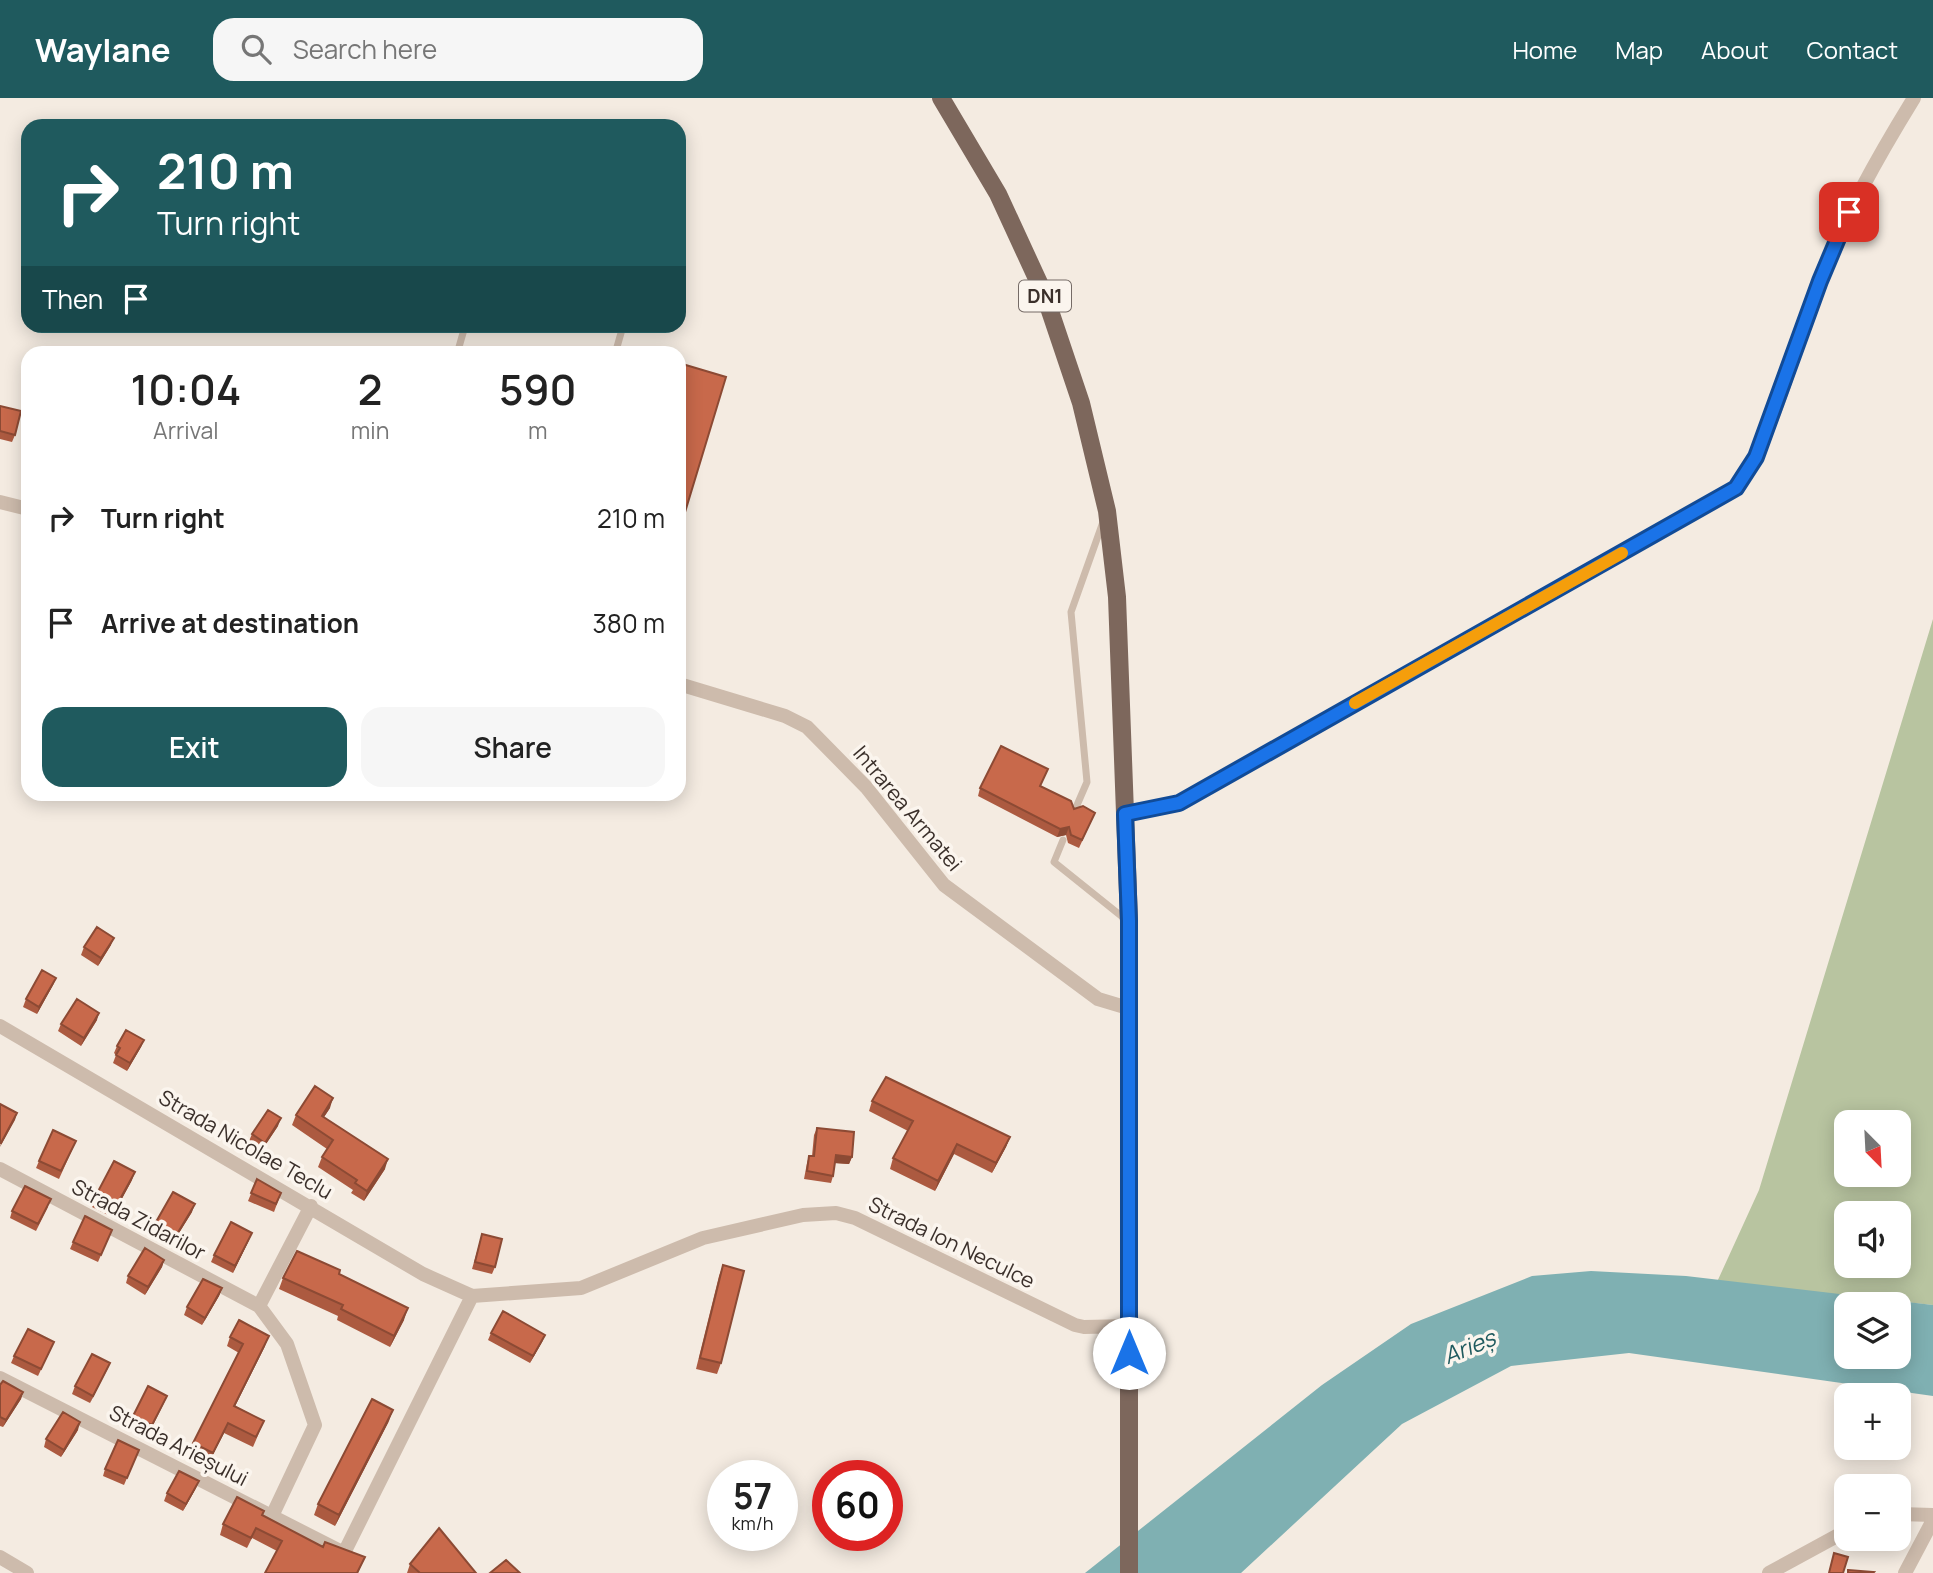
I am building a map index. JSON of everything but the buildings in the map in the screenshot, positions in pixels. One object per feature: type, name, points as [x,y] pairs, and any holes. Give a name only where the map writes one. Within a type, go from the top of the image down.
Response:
[{"type":"main road","name":"DN1","points":[[941,98],[998,194],[1045,296],[1081,403],[1107,511],[1117,597],[1129,921],[1129,1573]]},
{"type":"street","points":[[1125,814],[1179,803],[1736,488],[1756,457],[1820,281],[1858,190],[1914,98]]},
{"type":"street","points":[[0,502],[21,507]]},
{"type":"street","name":"Intrarea Armatei","points":[[686,686],[760,708],[807,727],[866,787],[943,885],[1098,999],[1128,1008]]},
{"type":"street","name":"Strada Nicolae Teclu","points":[[0,1026],[423,1274],[472,1296]]},
{"type":"street","name":"Strada Zidarilor","points":[[0,1169],[259,1306],[287,1344],[315,1425],[272,1516]]},
{"type":"street","points":[[259,1306],[311,1206]]},
{"type":"street","name":"Strada Ion Neculce","points":[[472,1296],[581,1288],[704,1238],[803,1214],[836,1213],[855,1218],[1075,1325],[1084,1328],[1129,1326]]},
{"type":"street","name":"Strada Arieșului","points":[[0,1378],[342,1553],[348,1550],[472,1296]]},
{"type":"street","points":[[1911,1514],[1933,1514]]},
{"type":"street","points":[[1905,1573],[1933,1520]]},
{"type":"street","points":[[1769,1573],[1834,1538]]},
{"type":"street","points":[[0,1558],[27,1573]]},
{"type":"lane","points":[[1074,812],[1087,782],[1070,612],[1107,511]]},
{"type":"lane","points":[[1063,840],[1054,862],[1129,921]]},
{"type":"green space","points":[[1933,619],[1933,1305],[1911,1303],[1911,1292],[1834,1292],[1834,1294],[1717,1282],[1759,1190]]},
{"type":"water","name":"Arieș","points":[[1591,1271],[1686,1276],[1834,1293],[1834,1369],[1911,1369],[1911,1302],[1933,1305],[1933,1396],[1911,1393],[1911,1383],[1841,1383],[1629,1353],[1511,1366],[1402,1424],[1241,1573],[1085,1573],[1322,1385],[1411,1324],[1532,1276]]},
{"type":"slow traffic","points":[[1355,703],[1622,553]]},
{"type":"route","points":[[1129,1353],[1129,921],[1125,814],[1179,803],[1736,488],[1756,457],[1820,281],[1849,212]]}]
